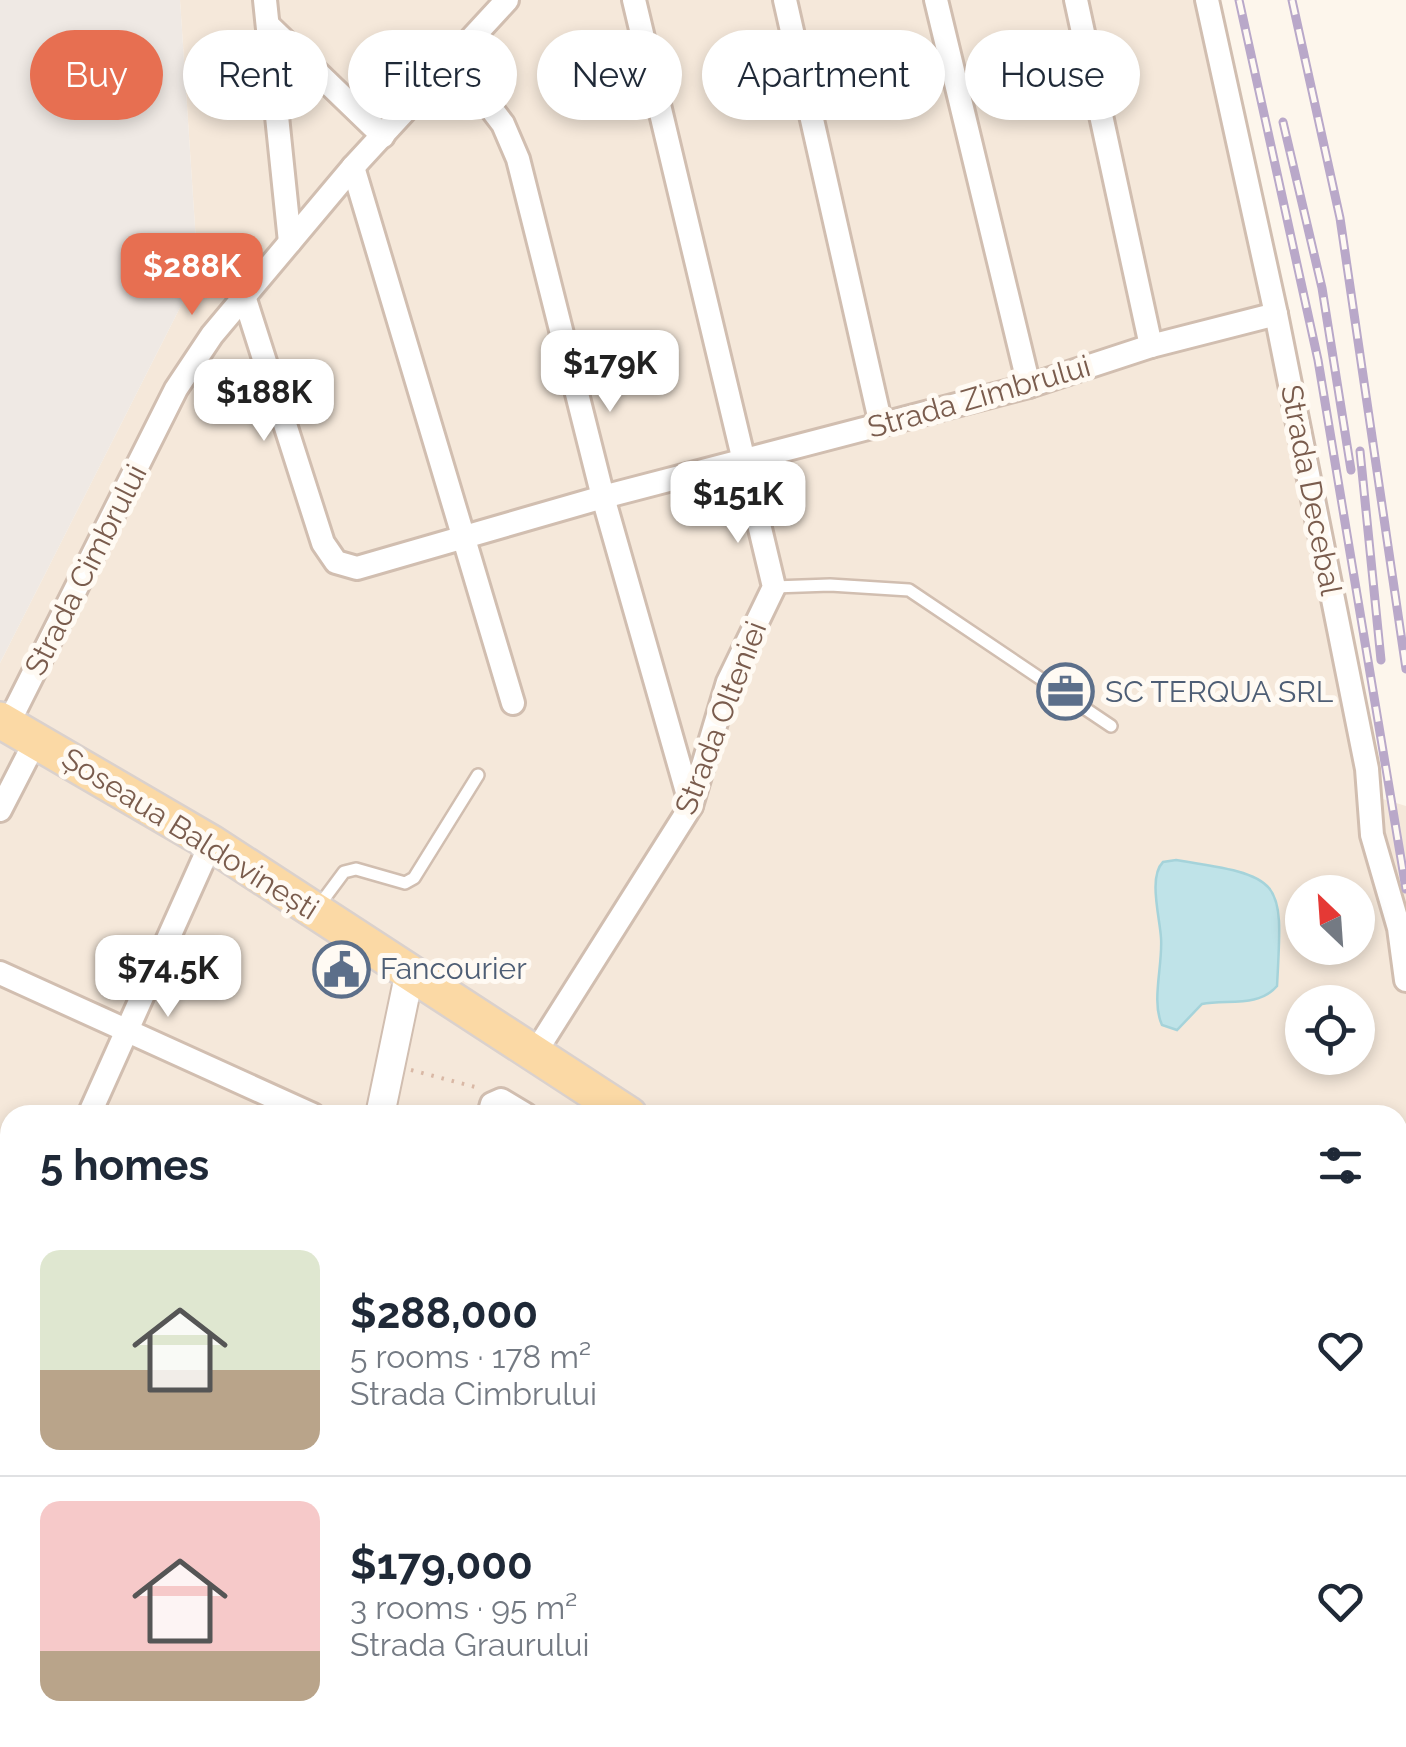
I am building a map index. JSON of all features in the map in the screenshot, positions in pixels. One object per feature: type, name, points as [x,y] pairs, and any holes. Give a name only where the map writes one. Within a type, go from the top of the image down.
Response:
[{"type":"main road","name":"Șoseaua Baldovinești","points":[[15,728],[212,843],[610,1105]]},
{"type":"street","points":[[265,0],[290,242]]},
{"type":"street","name":"Strada Cimbrului","points":[[481,30],[507,0]]},
{"type":"street","name":"Strada Olteniei","points":[[535,1054],[692,806],[728,682],[774,588],[634,0]]},
{"type":"street","points":[[786,0],[881,425]]},
{"type":"street","points":[[936,0],[1028,386]]},
{"type":"street","points":[[1076,0],[1151,346]]},
{"type":"street","name":"Strada Decebal","points":[[1207,0],[1276,314],[1366,769],[1372,835],[1398,928],[1406,980]]},
{"type":"street","points":[[268,25],[383,136]]},
{"type":"street","name":"Strada Cimbrului","points":[[0,810],[15,728],[176,389],[244,296],[352,167],[398,120]]},
{"type":"street","points":[[500,120],[514,148],[603,497],[692,806]]},
{"type":"street","points":[[352,167],[513,703]]},
{"type":"street","name":"Strada Zimbrului","points":[[244,296],[323,544],[336,562],[357,568],[603,497],[1028,386],[1151,346],[1276,314]]},
{"type":"street","points":[[94,1105],[212,843]]},
{"type":"street","points":[[382,1105],[410,972]]},
{"type":"street","points":[[0,973],[291,1105]]},
{"type":"lane","points":[[774,588],[910,590],[1112,726]]},
{"type":"lane","points":[[315,910],[344,872],[356,870],[405,882],[414,878],[478,775]]},
{"type":"path","points":[[390,1066],[466,1082],[493,1105]]},
{"type":"shaded area","points":[[0,0],[180,0],[183,120],[188,120],[198,272],[0,663]]},
{"type":"shaded area","points":[[180,0],[1215,0],[1376,797],[1406,806],[1406,1105],[0,1105],[0,663],[198,272],[188,120],[328,120],[328,30],[183,30],[183,45]]},
{"type":"water","points":[[1176,860],[1257,879],[1270,889],[1279,923],[1277,986],[1252,1000],[1202,1004],[1177,1030],[1162,1025],[1159,1015],[1161,938],[1156,887],[1163,862]]},
{"type":"railway","points":[[1239,0],[1318,360],[1406,889]]},
{"type":"railway","points":[[1292,0],[1340,218],[1406,669]]},
{"type":"railway","points":[[1283,122],[1322,288],[1351,470]]},
{"type":"railway","points":[[1360,451],[1381,660]]},
{"type":"place","name":"SC TERQUA SRL","points":[[1066,692]]},
{"type":"place","name":"Fancourier","points":[[341,969]]}]
